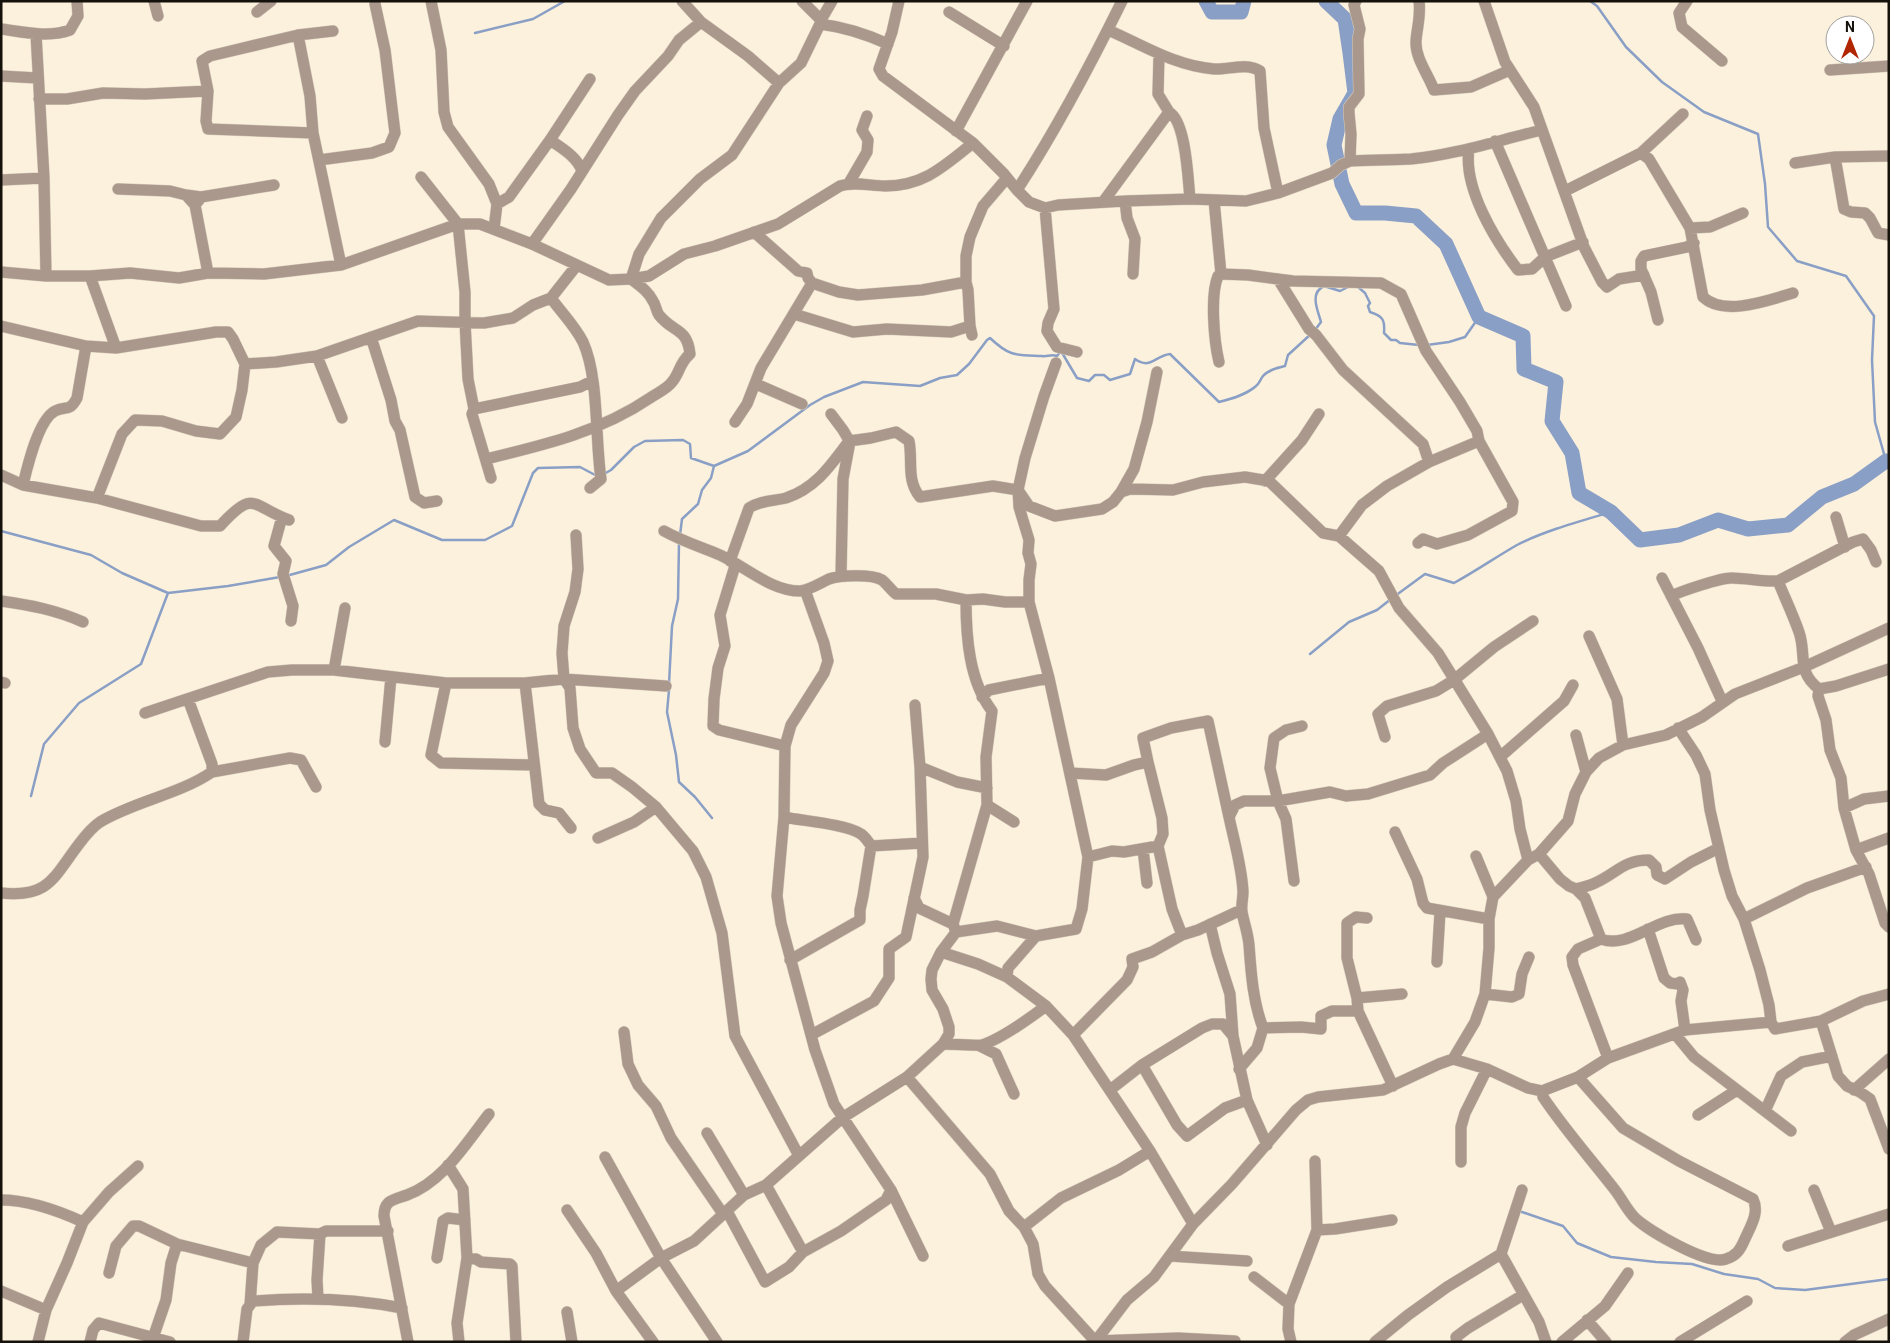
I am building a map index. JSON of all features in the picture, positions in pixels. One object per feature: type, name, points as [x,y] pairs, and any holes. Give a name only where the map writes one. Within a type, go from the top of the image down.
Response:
[{"type":"street","points":[[1,30],[36,34],[63,33],[70,30],[78,16],[77,1]]},
{"type":"street","points":[[154,1],[158,16]]},
{"type":"street","points":[[257,12],[271,1]]},
{"type":"street","points":[[430,1],[441,50],[444,112],[448,127],[489,184],[496,204],[494,228]]},
{"type":"street","points":[[682,1],[701,22],[748,56],[779,84]]},
{"type":"street","points":[[802,1],[821,22],[870,36],[888,44]]},
{"type":"street","points":[[631,279],[639,254],[661,218],[700,179],[732,155],[779,84],[801,63],[832,1]]},
{"type":"street","points":[[899,1],[888,44],[879,69],[883,76],[973,143],[1029,202],[1045,208],[1058,205],[1125,201],[1190,199],[1246,201],[1278,193],[1341,166],[1411,159],[1469,149],[1542,130]]},
{"type":"street","points":[[956,131],[1027,1]]},
{"type":"street","points":[[1017,190],[1042,151],[1122,1]]},
{"type":"street","points":[[1341,166],[1351,134],[1349,107],[1359,94],[1358,38],[1360,29],[1354,5],[1356,1]]},
{"type":"street","points":[[1419,1],[1421,14],[1416,42],[1419,58],[1434,90],[1472,87],[1510,70]]},
{"type":"street","points":[[1484,1],[1505,62],[1534,107],[1583,242],[1602,282],[1608,287],[1619,279],[1644,275]]},
{"type":"street","points":[[1687,1],[1679,13],[1682,27],[1722,61]]},
{"type":"street","points":[[319,160],[372,153],[389,146],[395,132],[385,50],[375,4]]},
{"type":"street","points":[[949,12],[1004,46]]},
{"type":"street","points":[[532,244],[635,90],[668,56],[679,40],[701,22]]},
{"type":"street","points":[[1108,30],[1158,55],[1200,67],[1217,70],[1231,67],[1254,67],[1260,70],[1264,128],[1278,193]]},
{"type":"street","points":[[313,133],[208,129],[206,121],[208,91],[202,61],[210,56],[298,35],[333,31]]},
{"type":"street","points":[[36,34],[44,178],[46,276]]},
{"type":"street","points":[[298,35],[310,96],[313,133],[342,265]]},
{"type":"street","points":[[1158,55],[1158,94],[1169,112],[1174,114],[1181,130],[1190,199]]},
{"type":"street","points":[[1830,70],[1889,66]]},
{"type":"street","points":[[1,76],[37,78]]},
{"type":"street","points":[[496,204],[509,198],[590,79]]},
{"type":"street","points":[[39,99],[67,99],[103,93],[145,94],[208,91]]},
{"type":"street","points":[[1103,202],[1169,112]]},
{"type":"street","points":[[1565,191],[1641,153],[1683,114]]},
{"type":"street","points":[[849,183],[867,152],[868,140],[862,130],[867,116]]},
{"type":"street","points":[[550,140],[571,155],[580,165],[582,171]]},
{"type":"street","points":[[1494,141],[1566,306]]},
{"type":"street","points":[[1,272],[46,276],[90,276],[130,273],[179,278],[208,273],[264,274],[342,265],[458,224],[480,224],[532,244],[609,280],[631,279],[649,276],[684,254],[715,246],[778,224],[840,186],[849,183],[864,186],[901,186],[916,182],[938,171],[973,143]]},
{"type":"street","points":[[1469,149],[1468,157],[1472,185],[1489,227],[1518,270],[1532,269],[1545,257],[1583,242]]},
{"type":"street","points":[[1641,153],[1649,159],[1690,228],[1703,297],[1708,302],[1731,307],[1793,293]]},
{"type":"street","points":[[1835,156],[1844,209],[1864,213],[1870,218],[1878,233],[1889,235]]},
{"type":"street","points":[[1795,163],[1835,156],[1889,156]]},
{"type":"street","points":[[421,177],[458,224],[465,292],[464,322],[468,379],[474,409],[472,414],[491,478]]},
{"type":"street","points":[[1,180],[44,178]]},
{"type":"street","points":[[794,314],[854,332],[887,329],[971,331],[966,282],[966,256],[970,237],[983,206],[1008,178]]},
{"type":"street","points":[[118,189],[170,191],[186,195],[198,201],[274,184]]},
{"type":"street","points":[[1214,200],[1221,274],[1218,276],[1214,286],[1215,346],[1219,362]]},
{"type":"street","points":[[198,201],[208,273]]},
{"type":"street","points":[[1125,201],[1127,218],[1135,239],[1133,274]]},
{"type":"street","points":[[1045,208],[1054,309],[1046,331],[1058,347],[1077,352]]},
{"type":"street","points":[[1690,228],[1710,227],[1743,213]]},
{"type":"street","points":[[754,232],[798,272],[807,273],[808,278],[812,282],[839,292],[858,295],[922,290],[966,282]]},
{"type":"street","points":[[1658,320],[1651,292],[1641,269],[1641,261],[1644,256],[1687,247],[1694,243]]},
{"type":"street","points":[[245,364],[317,356],[418,321],[484,323],[513,318],[533,305],[551,298],[577,265]]},
{"type":"street","points":[[1221,274],[1248,275],[1293,281],[1381,283],[1401,294],[1426,351],[1460,402],[1513,502],[1512,511],[1468,535],[1437,544],[1423,539],[1418,543]]},
{"type":"street","points":[[90,276],[116,348]]},
{"type":"street","points":[[486,459],[548,444],[596,428],[636,408],[672,383],[682,360],[690,354],[689,341],[658,314],[655,303],[648,292],[631,279]]},
{"type":"street","points":[[1278,279],[1313,332],[1343,370],[1423,444],[1429,462]]},
{"type":"street","points":[[735,422],[747,404],[761,368],[812,282]]},
{"type":"street","points":[[551,298],[582,340],[587,354],[592,381],[600,474],[590,488]]},
{"type":"street","points":[[1,326],[86,346],[116,348],[216,332],[228,332],[234,339],[245,364],[236,417],[220,434],[196,431],[162,421],[135,420],[122,434],[97,498]]},
{"type":"street","points":[[371,337],[391,400],[395,421],[400,430],[415,497],[424,503],[437,501]]},
{"type":"street","points":[[23,485],[30,456],[40,431],[49,416],[55,410],[68,408],[73,405],[77,398],[86,346]]},
{"type":"street","points":[[317,356],[342,418]]},
{"type":"street","points":[[914,898],[919,908],[954,928],[997,926],[1036,936],[1076,929],[1082,909],[1088,857],[1049,678],[1029,602],[1031,564],[1028,553],[1029,540],[1019,507],[1018,490],[1025,458],[1056,363]]},
{"type":"street","points":[[785,746],[719,730],[713,726],[718,668],[725,646],[720,615],[749,508],[756,504],[801,492],[826,472],[849,440],[871,438],[896,432],[909,441],[913,489],[920,497],[993,486],[1018,490],[1029,506],[1055,516],[1102,509],[1113,502],[1134,470],[1147,422],[1157,372]]},
{"type":"street","points":[[474,409],[580,387],[592,381]]},
{"type":"street","points":[[756,384],[802,404]]},
{"type":"street","points":[[831,414],[849,440],[849,450],[843,479],[841,576]]},
{"type":"street","points":[[1265,480],[1302,440],[1319,414]]},
{"type":"street","points":[[1338,536],[1362,505],[1387,486],[1429,462],[1479,441]]},
{"type":"street","points":[[1,475],[23,485],[97,498],[201,526],[220,526],[240,506],[252,503],[259,504],[285,518],[274,546],[286,561],[284,576],[293,606],[290,621]]},
{"type":"street","points":[[1121,492],[1130,489],[1173,490],[1203,482],[1245,477],[1269,481],[1323,533],[1338,536],[1379,571],[1399,608],[1438,653],[1488,734],[1508,771],[1516,801],[1520,829],[1533,857],[1585,898],[1601,939]]},
{"type":"street","points":[[1836,517],[1845,547]]},
{"type":"street","points":[[664,531],[681,541],[722,556],[782,588],[805,590],[830,578],[841,576],[881,580],[896,594],[936,594],[966,600],[983,599],[1005,602],[1029,602]]},
{"type":"street","points":[[576,536],[578,569],[575,592],[564,626],[562,653],[564,679],[570,688],[573,728],[580,749],[596,773],[612,773],[656,807],[693,851],[706,877],[722,933],[735,1036],[799,1156]]},
{"type":"street","points":[[1671,596],[1688,589],[1729,578],[1767,582],[1778,581],[1853,542],[1863,539],[1871,550],[1876,562]]},
{"type":"street","points":[[1662,578],[1698,648],[1722,701]]},
{"type":"street","points":[[1778,581],[1800,634],[1804,667],[1808,680],[1819,689],[1887,671]]},
{"type":"street","points":[[805,590],[824,643],[828,661],[824,673],[791,725],[785,746],[784,818],[777,896],[781,924],[811,1035],[834,1104],[891,1190],[923,1256]]},
{"type":"street","points":[[616,1291],[661,1258],[694,1242],[744,1196],[766,1185],[842,1118],[907,1077],[943,1044],[950,1034],[950,1026],[932,990],[932,970],[954,928],[987,805],[986,757],[992,711],[982,697],[968,651],[966,600]]},
{"type":"street","points":[[1,601],[35,606],[63,613],[82,622]]},
{"type":"street","points":[[334,670],[345,608]]},
{"type":"street","points":[[1385,737],[1378,714],[1387,706],[1436,691],[1454,680],[1494,647],[1533,621]]},
{"type":"street","points":[[1493,897],[1568,821],[1575,794],[1586,772],[1599,758],[1623,744],[1666,735],[1702,717],[1722,701],[1735,694],[1804,667],[1889,628]]},
{"type":"street","points":[[1589,636],[1617,699],[1623,744]]},
{"type":"street","points":[[145,714],[268,672],[334,670],[446,683],[525,683],[564,679],[666,686]]},
{"type":"street","points":[[385,742],[391,677]]},
{"type":"street","points":[[982,697],[989,690],[1049,678]]},
{"type":"street","points":[[446,683],[431,755],[441,763],[534,765]]},
{"type":"street","points":[[525,683],[539,804],[545,810],[559,813],[571,828]]},
{"type":"street","points":[[1500,757],[1564,700],[1573,685]]},
{"type":"street","points":[[1819,689],[1818,696],[1826,720],[1830,750],[1841,778],[1844,808],[1856,850],[1866,867],[1887,924]]},
{"type":"street","points":[[188,699],[212,764],[212,772]]},
{"type":"street","points":[[811,1035],[874,1001],[889,978],[888,949],[906,937],[923,857],[920,767],[915,705]]},
{"type":"street","points":[[1182,935],[1172,909],[1158,846],[1163,834],[1162,818],[1143,738],[1171,728],[1208,721],[1240,875],[1249,965],[1258,1014],[1264,1028],[1257,1048],[1240,1069]]},
{"type":"street","points":[[1294,881],[1286,819],[1278,801],[1270,768],[1274,738],[1286,730],[1302,726]]},
{"type":"street","points":[[1678,728],[1706,774],[1710,810],[1719,848],[1732,896],[1744,919],[1760,970],[1769,1005],[1771,1022],[1775,1029],[1821,1021],[1864,1001],[1889,994]]},
{"type":"street","points":[[1229,817],[1235,805],[1244,801],[1278,801],[1330,792],[1346,796],[1368,794],[1430,775],[1443,763],[1488,734]]},
{"type":"street","points":[[1576,735],[1586,772]]},
{"type":"street","points":[[1,893],[18,895],[33,892],[49,884],[89,832],[99,823],[181,788],[212,772],[290,758],[302,760],[316,786]]},
{"type":"street","points":[[1070,773],[1106,775],[1148,762]]},
{"type":"street","points":[[920,767],[957,782],[987,788]]},
{"type":"street","points":[[1844,808],[1864,800],[1889,796]]},
{"type":"street","points":[[987,805],[1014,822]]},
{"type":"street","points":[[598,838],[634,822],[656,807]]},
{"type":"street","points":[[784,818],[846,828],[860,833],[871,846],[860,920],[790,960]]},
{"type":"street","points":[[1395,832],[1417,879],[1427,908],[1440,912],[1489,919]]},
{"type":"street","points":[[1856,850],[1889,838]]},
{"type":"street","points":[[871,846],[922,843]]},
{"type":"street","points":[[1088,857],[1112,852],[1143,850],[1158,846]]},
{"type":"street","points":[[1576,889],[1596,883],[1625,865],[1640,860],[1649,860],[1656,867],[1657,875],[1665,879],[1691,862],[1719,848]]},
{"type":"street","points":[[1143,850],[1147,883]]},
{"type":"street","points":[[1453,1059],[1476,1022],[1485,994],[1489,948],[1489,919],[1493,897],[1476,856]]},
{"type":"street","points":[[1744,919],[1807,888],[1866,867]]},
{"type":"street","points":[[1073,1035],[1127,980],[1133,967],[1132,959],[1152,952],[1182,935],[1242,910]]},
{"type":"street","points":[[1437,962],[1440,912]]},
{"type":"street","points":[[1367,918],[1356,917],[1347,924],[1347,958],[1357,998],[1358,1011],[1393,1086]]},
{"type":"street","points":[[1608,1058],[1573,966],[1572,957],[1578,949],[1601,939],[1620,941],[1677,918],[1687,919],[1696,940]]},
{"type":"street","points":[[1210,924],[1230,994],[1233,1036],[1247,1100],[1267,1145]]},
{"type":"street","points":[[1648,929],[1664,978],[1670,983],[1678,984],[1680,982],[1683,990],[1680,1032],[1694,1057],[1791,1131]]},
{"type":"street","points":[[1007,977],[1008,968],[1036,936]]},
{"type":"street","points":[[941,952],[978,964],[1007,977],[1046,1006],[1073,1035],[1150,1151],[1194,1224]]},
{"type":"street","points":[[1485,994],[1512,997],[1520,994],[1522,974],[1529,956]]},
{"type":"street","points":[[1357,998],[1402,994]]},
{"type":"street","points":[[980,1046],[1046,1006]]},
{"type":"street","points":[[1264,1028],[1301,1027],[1321,1029],[1321,1016],[1332,1011],[1358,1011]]},
{"type":"street","points":[[1821,1021],[1838,1076],[1847,1086],[1865,1094],[1870,1099],[1889,1150]]},
{"type":"street","points":[[1095,1342],[1127,1300],[1154,1277],[1194,1224],[1267,1145],[1296,1110],[1308,1100],[1331,1094],[1383,1090],[1453,1059],[1487,1069],[1528,1088],[1542,1091],[1578,1077],[1608,1058],[1680,1032],[1771,1022]]},
{"type":"street","points":[[1110,1090],[1142,1065],[1202,1028],[1212,1024],[1223,1024],[1233,1036]]},
{"type":"street","points":[[624,1032],[628,1064],[638,1085],[656,1106],[671,1138],[725,1213],[764,1282],[789,1267],[803,1252],[840,1231],[886,1200],[891,1190]]},
{"type":"street","points":[[943,1044],[980,1046],[996,1054],[1014,1094]]},
{"type":"street","points":[[1764,1111],[1781,1076],[1802,1062],[1832,1056]]},
{"type":"street","points":[[1854,1090],[1889,1059]]},
{"type":"street","points":[[1142,1065],[1177,1126],[1187,1136],[1225,1108],[1247,1100]]},
{"type":"street","points":[[1461,1162],[1461,1127],[1465,1113],[1487,1069]]},
{"type":"street","points":[[907,1077],[990,1174],[1009,1211],[1024,1227],[1033,1244],[1038,1274],[1045,1286],[1095,1342]]},
{"type":"street","points":[[1542,1091],[1543,1097],[1576,1144],[1617,1192],[1634,1217],[1654,1234],[1704,1257],[1725,1260],[1738,1253],[1755,1216],[1756,1206],[1753,1199],[1679,1161],[1623,1128],[1578,1077]]},
{"type":"street","points":[[1698,1116],[1737,1090]]},
{"type":"street","points":[[408,1342],[384,1208],[388,1202],[418,1191],[433,1181],[489,1114]]},
{"type":"street","points":[[708,1133],[744,1196]]},
{"type":"street","points":[[1024,1227],[1061,1198],[1118,1170],[1150,1151]]},
{"type":"street","points":[[605,1156],[661,1258],[717,1342]]},
{"type":"street","points":[[1291,1342],[1288,1329],[1289,1304],[1317,1230],[1315,1161]]},
{"type":"street","points":[[448,1165],[463,1188],[465,1220],[467,1258],[457,1323],[459,1342]]},
{"type":"street","points":[[38,1342],[46,1310],[83,1222],[109,1192],[138,1166]]},
{"type":"street","points":[[766,1185],[803,1252]]},
{"type":"street","points":[[1375,1342],[1447,1287],[1501,1254],[1522,1190]]},
{"type":"street","points":[[1814,1190],[1831,1232]]},
{"type":"street","points":[[1,1200],[11,1200],[63,1213],[83,1222]]},
{"type":"street","points":[[567,1210],[596,1253],[616,1291],[653,1342]]},
{"type":"street","points":[[1788,1246],[1889,1214]]},
{"type":"street","points":[[437,1258],[443,1221],[448,1218],[465,1220]]},
{"type":"street","points":[[1317,1230],[1392,1220]]},
{"type":"street","points":[[109,1273],[116,1246],[132,1226],[139,1226],[177,1244],[253,1263]]},
{"type":"street","points":[[250,1304],[253,1263],[261,1245],[276,1232],[320,1234],[326,1231],[388,1231]]},
{"type":"street","points":[[318,1298],[317,1280],[320,1234]]},
{"type":"street","points":[[153,1338],[166,1300],[171,1262],[177,1244]]},
{"type":"street","points":[[1501,1254],[1539,1322],[1546,1342]]},
{"type":"street","points":[[1170,1256],[1247,1261]]},
{"type":"street","points":[[467,1258],[476,1259],[481,1262],[510,1264],[512,1266],[516,1342]]},
{"type":"street","points":[[1562,1342],[1605,1306],[1628,1272]]},
{"type":"street","points":[[1254,1277],[1289,1304]]},
{"type":"street","points":[[1,1291],[46,1310]]},
{"type":"street","points":[[1457,1342],[1456,1337],[1468,1328],[1523,1295]]},
{"type":"street","points":[[243,1342],[247,1309],[252,1301],[318,1298],[372,1302],[402,1308]]},
{"type":"street","points":[[1680,1342],[1747,1300]]},
{"type":"street","points":[[567,1312],[572,1342]]},
{"type":"street","points":[[1845,1342],[1889,1319]]},
{"type":"street","points":[[1587,1320],[1606,1342]]},
{"type":"street","points":[[90,1342],[93,1330],[99,1324],[106,1324],[170,1342]]},
{"type":"street","points":[[1095,1342],[1178,1338],[1235,1341]]},
{"type":"waterway","points":[[475,33],[533,19],[565,1]]},
{"type":"waterway","points":[[1206,1],[1212,12],[1241,12],[1244,1]]},
{"type":"waterway","points":[[1326,1],[1345,19],[1350,53],[1355,93],[1340,119],[1334,145],[1342,184],[1356,213],[1416,216],[1446,244],[1479,317],[1523,336],[1524,369],[1556,382],[1552,421],[1572,453],[1579,493],[1611,512],[1640,540],[1679,535],[1718,520],[1748,529],[1788,525],[1822,497],[1854,484],[1886,461],[1889,461]]},
{"type":"waterway","points":[[1590,1],[1597,6],[1626,47],[1662,82],[1704,112],[1758,134],[1765,184],[1768,227],[1797,261],[1846,276],[1874,316],[1872,360],[1875,422],[1886,461]]},
{"type":"waterway","points":[[1315,330],[1321,322],[1316,303],[1319,289],[1324,286],[1340,291],[1348,287]]},
{"type":"waterway","points":[[1358,287],[1365,293],[1370,303],[1368,306],[1370,312],[1382,319],[1384,333],[1391,340],[1419,345]]},
{"type":"waterway","points":[[1427,345],[1449,342],[1465,337],[1479,317]]},
{"type":"waterway","points":[[604,474],[611,470],[634,447],[645,441],[683,440],[690,444],[691,458],[714,466],[748,451],[810,405],[824,397],[863,382],[920,386],[940,378],[957,375],[969,364],[990,338],[1008,352],[1019,355],[1057,356],[1061,351],[1077,378],[1089,381],[1095,375],[1104,375],[1110,380],[1130,374],[1135,359],[1140,362],[1149,363],[1170,354],[1219,402],[1248,392],[1257,385],[1267,372],[1285,366],[1288,355],[1311,334]]},
{"type":"waterway","points":[[680,535],[682,519],[698,504],[702,490],[711,478],[714,466]]},
{"type":"waterway","points":[[286,576],[326,565],[349,547],[394,520],[442,540],[485,540],[512,526],[533,473],[538,468],[580,467],[597,476]]},
{"type":"waterway","points":[[1395,596],[1425,574],[1454,583],[1517,545],[1539,535],[1611,512]]},
{"type":"waterway","points":[[1,531],[91,555],[122,573],[168,593],[228,586],[280,577]]},
{"type":"waterway","points":[[669,684],[672,626],[678,599],[679,543]]},
{"type":"waterway","points":[[31,796],[44,744],[79,703],[141,664],[168,593]]},
{"type":"waterway","points":[[1310,654],[1349,622],[1377,610],[1391,599]]},
{"type":"waterway","points":[[669,690],[667,712],[676,755],[679,782],[695,797],[712,818]]},
{"type":"waterway","points":[[1522,1212],[1563,1226],[1577,1243],[1611,1257],[1692,1264],[1724,1274],[1758,1279],[1775,1288],[1805,1290],[1889,1279]]}]
